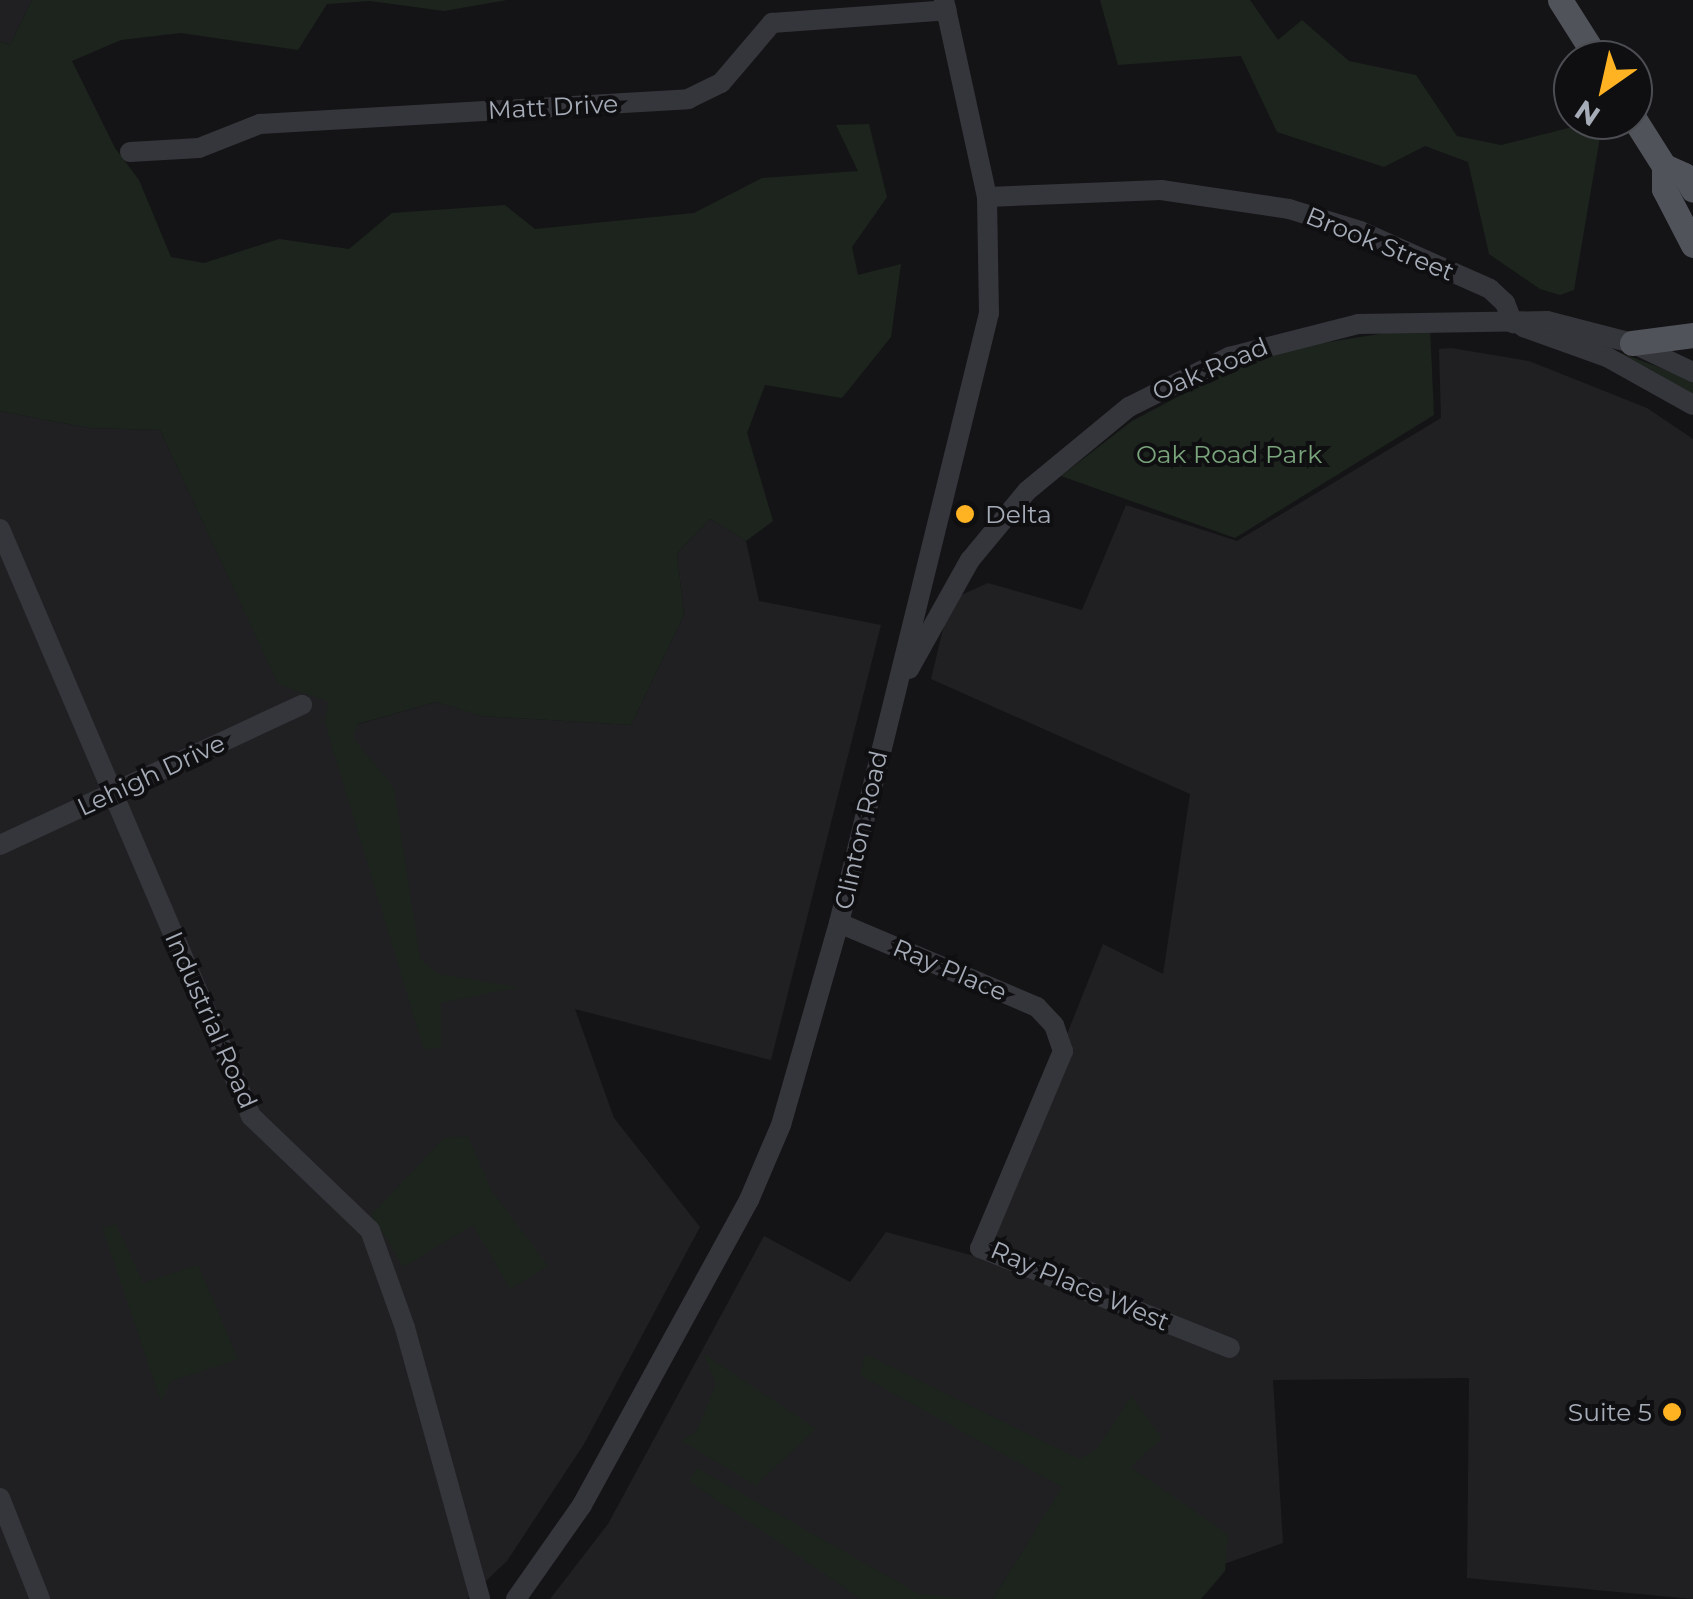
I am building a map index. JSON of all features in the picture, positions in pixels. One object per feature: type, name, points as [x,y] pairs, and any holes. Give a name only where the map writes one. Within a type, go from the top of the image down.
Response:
[{"type":"main road","points":[[1560,0],[1585,40]]},
{"type":"main road","points":[[1648,140],[1664,166],[1664,189],[1693,245]]},
{"type":"main road","points":[[1664,166],[1684,174],[1693,190]]},
{"type":"main road","points":[[1632,343],[1693,335]]},
{"type":"street","name":"Matt Drive","points":[[130,152],[198,148],[260,124],[688,99],[721,83],[772,24],[946,5]]},
{"type":"street","name":"Clinton Road","points":[[516,1599],[582,1505],[749,1200],[781,1125],[839,923],[989,313],[988,197],[946,5]]},
{"type":"street","name":"Brook Street","points":[[988,197],[1161,190],[1289,208],[1360,231],[1490,289],[1506,303],[1513,324]]},
{"type":"street","name":"Oak Road","points":[[898,682],[970,560],[1027,491],[1094,431],[1201,368],[1265,344],[1358,324],[1433,318],[1513,324],[1547,321],[1632,343],[1693,372]]},
{"type":"street","name":"Oak Road","points":[[1513,324],[1608,356],[1693,405]]},
{"type":"street","name":"Industrial Road","points":[[0,530],[252,1116],[370,1230],[406,1328],[480,1599]]},
{"type":"street","points":[[927,565],[954,571],[970,560]]},
{"type":"street","name":"Lehigh Drive","points":[[0,845],[302,705]]},
{"type":"street","name":"Ray Place","points":[[839,923],[1037,1007],[1054,1025]]},
{"type":"street","name":"Ray Place West","points":[[1054,1025],[1062,1051],[980,1248],[1230,1348]]},
{"type":"street","points":[[0,1498],[40,1599]]},
{"type":"shaded area","points":[[0,0],[32,0],[10,45],[0,42]]},
{"type":"shaded area","points":[[1439,349],[1529,361],[1647,408],[1693,439],[1693,1599],[1467,1578],[1469,1378],[1273,1380],[1283,1543],[1224,1564],[1073,1471],[993,1599],[550,1599],[608,1524],[764,1236],[850,1282],[886,1232],[978,1257],[1103,944],[1163,974],[1190,794],[931,679],[950,600],[988,583],[1082,610],[1126,505],[1237,541],[1441,418]]},
{"type":"shaded area","points":[[0,411],[89,428],[160,430],[278,683],[344,706],[359,724],[436,702],[482,716],[631,725],[684,615],[677,553],[710,519],[746,541],[759,601],[881,625],[771,1060],[575,1009],[614,1118],[700,1227],[584,1444],[507,1561],[467,1599],[0,1599]]},
{"type":"green space","points":[[32,0],[507,0],[444,11],[370,1],[327,4],[298,50],[181,33],[121,40],[72,61],[115,148],[139,180],[171,257],[204,263],[279,239],[349,249],[392,213],[505,205],[535,229],[694,213],[762,178],[858,171],[836,125],[869,124],[887,197],[852,247],[858,275],[901,264],[891,337],[842,398],[765,385],[747,433],[773,521],[746,541],[710,519],[677,553],[684,615],[631,725],[481,716],[436,702],[358,724],[353,738],[394,788],[420,959],[438,974],[519,987],[441,1003],[441,1047],[424,1050],[324,720],[329,702],[278,684],[160,430],[89,428],[0,411],[0,42],[10,45]]},
{"type":"green space","points":[[1100,0],[1250,0],[1278,40],[1302,20],[1349,61],[1416,75],[1457,136],[1501,145],[1553,132],[1553,140],[1599,140],[1574,290],[1560,295],[1540,289],[1489,254],[1468,162],[1425,146],[1384,167],[1277,132],[1241,56],[1118,65]]},
{"type":"green space","name":"Oak Road Park","points":[[1430,326],[1434,415],[1235,538],[1061,476],[1132,421],[1236,366],[1303,346]]},
{"type":"green space","points":[[1578,337],[1693,380],[1693,396],[1651,370]]},
{"type":"green space","points":[[468,1136],[491,1190],[548,1266],[510,1289],[473,1225],[404,1267],[371,1215],[444,1138]]},
{"type":"green space","points":[[116,1224],[143,1283],[198,1265],[238,1359],[171,1381],[161,1401],[102,1228]]},
{"type":"green space","points":[[704,1354],[816,1429],[756,1485],[681,1441],[696,1432],[716,1384]]},
{"type":"green space","points":[[865,1354],[1079,1459],[1097,1449],[1131,1396],[1162,1438],[1130,1467],[1228,1534],[1225,1571],[1201,1599],[993,1599],[1062,1487],[860,1375]]},
{"type":"green space","points":[[697,1468],[919,1594],[969,1599],[861,1599],[689,1481]]},
{"type":"place","name":"Delta","points":[[965,514]]},
{"type":"place","name":"Suite 5","points":[[1672,1412]]}]
